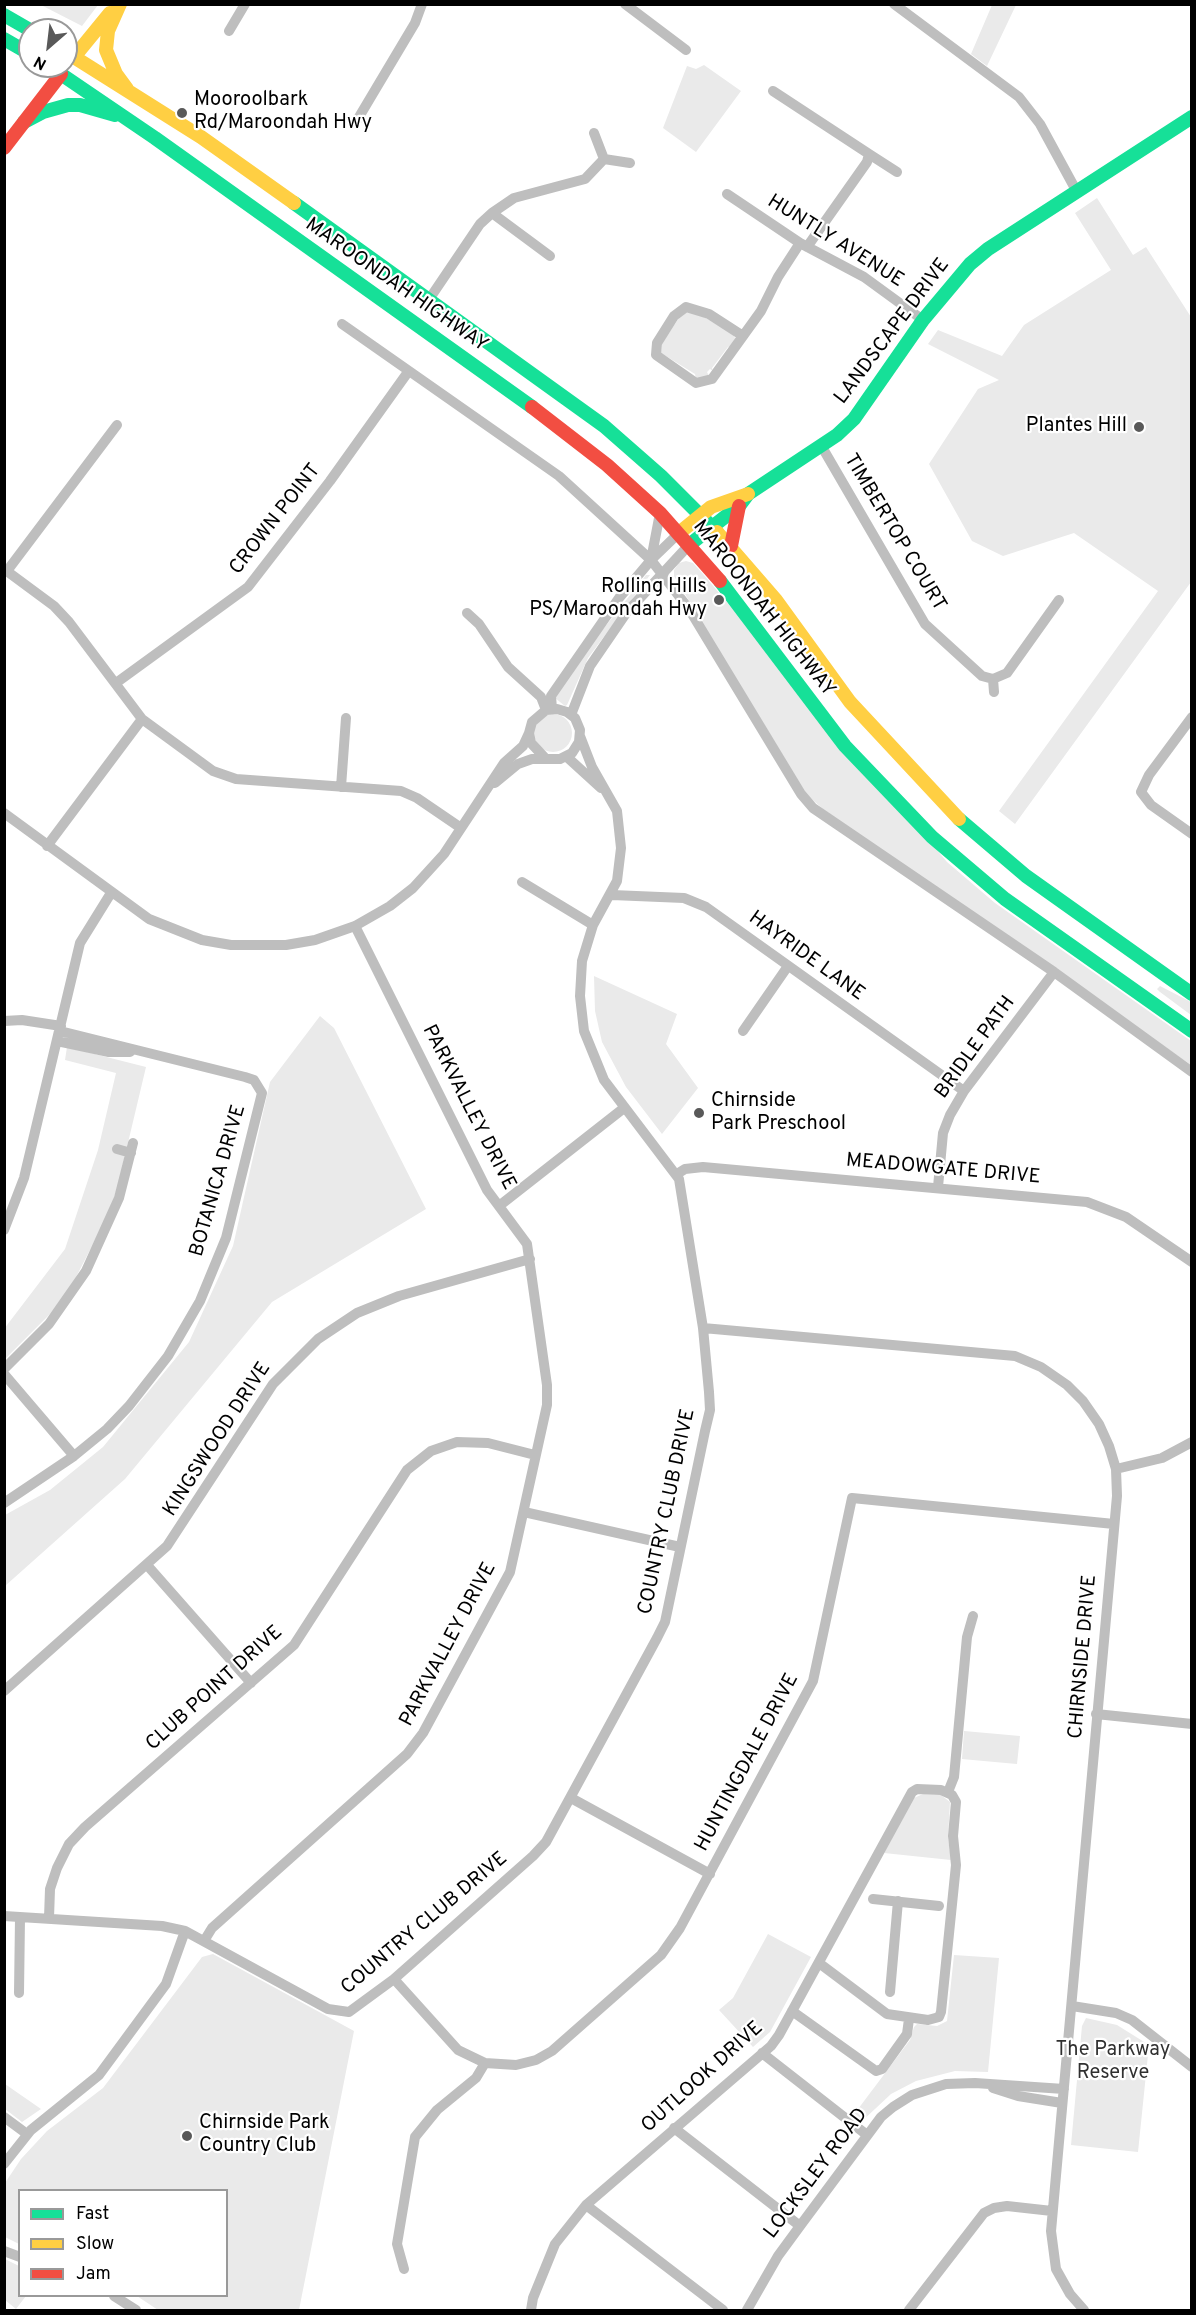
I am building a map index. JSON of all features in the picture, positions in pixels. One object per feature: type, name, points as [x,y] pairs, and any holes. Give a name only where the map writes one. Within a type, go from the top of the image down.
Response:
[{"type":"main road","points":[[78,46],[118,4]]},
{"type":"main road","points":[[118,4],[108,31],[106,50],[116,74],[129,91]]},
{"type":"main road","points":[[4,15],[18,23]]},
{"type":"main road","points":[[4,39],[18,47]]},
{"type":"main road","name":"MAROONDAH HIGHWAY","points":[[78,59],[201,137],[430,298],[604,426],[701,514],[731,546],[776,600],[850,702],[948,810],[1149,982],[1191,1030]]},
{"type":"main road","points":[[4,148],[24,122],[50,78]]},
{"type":"main road","name":"MAROONDAH HIGHWAY","points":[[67,78],[556,423],[660,513],[727,588],[845,746],[932,837],[1005,898],[1149,982],[1191,994]]},
{"type":"main road","points":[[24,122],[68,105],[80,105],[125,117]]},
{"type":"main road","name":"LANDSCAPE DRIVE","points":[[679,533],[711,507],[748,494],[822,447],[854,419],[923,321],[956,279],[988,249],[1191,117]]},
{"type":"main road","name":"LANDSCAPE DRIVE","points":[[689,545],[739,506],[748,494]]},
{"type":"main road","points":[[731,546],[739,506]]},
{"type":"street","points":[[229,31],[245,4]]},
{"type":"street","points":[[356,122],[415,23],[422,4]]},
{"type":"street","points":[[625,4],[686,50]]},
{"type":"street","points":[[894,4],[1019,97],[1040,124],[1077,192]]},
{"type":"street","points":[[773,91],[897,172]]},
{"type":"street","points":[[594,133],[604,159]]},
{"type":"street","points":[[743,336],[709,314],[686,307],[674,316],[657,343],[656,355],[696,383],[712,379],[743,336],[761,311],[778,277],[867,162],[869,154]]},
{"type":"street","points":[[430,298],[480,224],[492,213],[514,198],[585,180],[604,159]]},
{"type":"street","points":[[604,159],[630,164]]},
{"type":"street","name":"HUNTLY AVENUE","points":[[728,194],[804,245],[864,277],[923,321]]},
{"type":"street","points":[[492,213],[550,256]]},
{"type":"street","points":[[342,324],[559,476],[651,560],[689,609],[801,794],[813,808],[1054,972],[1191,1072]]},
{"type":"street","name":"CROWN POINT","points":[[116,683],[248,587],[330,481],[408,372]]},
{"type":"street","points":[[117,425],[6,570],[62,614],[142,719],[213,771],[236,779],[409,794],[461,828]]},
{"type":"street","name":"TIMBERTOP COURT","points":[[822,447],[925,624],[975,671],[993,679]]},
{"type":"street","points":[[651,560],[660,513]]},
{"type":"street","points":[[4,813],[149,920],[174,931],[231,945],[286,945],[315,939],[355,926],[390,906],[413,888],[444,854],[504,763],[523,746],[532,722],[549,709],[551,696],[626,589],[679,533]]},
{"type":"street","points":[[571,715],[590,666],[627,612],[661,572],[689,545]]},
{"type":"street","points":[[994,692],[993,679],[1011,669],[1059,600]]},
{"type":"street","points":[[467,613],[479,624],[508,667],[541,698],[549,709],[571,715],[578,724],[580,736],[576,748],[567,757],[552,760],[545,758],[533,748],[529,733]]},
{"type":"street","points":[[1191,717],[1149,775],[1142,792],[1151,805],[1191,834]]},
{"type":"street","points":[[341,787],[346,718]]},
{"type":"street","points":[[47,846],[142,719]]},
{"type":"street","name":"COUNTRY CLUB DRIVE","points":[[204,1941],[328,2008],[345,2013],[358,2007],[394,1978],[546,1842],[665,1622],[710,1410],[703,1328],[685,1206],[676,1174],[624,1108],[595,1065],[581,1013],[581,969],[593,926],[612,895],[621,866],[621,848],[618,818],[580,736]]},
{"type":"street","name":"COUNTRY CLUB DRIVE","points":[[567,757],[608,795]]},
{"type":"street","points":[[488,788],[518,764],[545,758]]},
{"type":"street","points":[[522,882],[593,926]]},
{"type":"street","points":[[4,1230],[24,1178],[80,943],[111,893]]},
{"type":"street","name":"HAYRIDE LANE","points":[[612,895],[672,896],[695,902],[964,1091]]},
{"type":"street","name":"PARKVALLEY DRIVE","points":[[204,1941],[212,1928],[415,1744],[504,1585],[516,1554],[547,1405],[547,1385],[527,1244],[487,1190],[355,926]]},
{"type":"street","points":[[743,1031],[788,966]]},
{"type":"street","name":"BRIDLE PATH","points":[[938,1187],[943,1133],[964,1091],[1054,972]]},
{"type":"street","name":"BOTANICA DRIVE","points":[[4,1021],[22,1020],[59,1033],[245,1077],[254,1080],[262,1093],[226,1238],[200,1301],[168,1356],[129,1406],[74,1456],[4,1503]]},
{"type":"street","points":[[499,1206],[624,1108]]},
{"type":"street","points":[[4,1369],[50,1324],[77,1286],[98,1249],[119,1198],[132,1148],[117,1149]]},
{"type":"street","name":"MEADOWGATE DRIVE","points":[[676,1174],[685,1169],[703,1167],[1087,1202],[1126,1216],[1191,1262]]},
{"type":"street","name":"KINGSWOOD DRIVE","points":[[4,1691],[147,1565],[179,1532],[273,1384],[318,1339],[357,1314],[399,1296],[530,1259]]},
{"type":"street","name":"CHIRNSIDE DRIVE","points":[[703,1328],[1015,1356],[1041,1367],[1067,1385],[1083,1401],[1099,1424],[1116,1469],[1114,1524],[1051,2231],[1056,2269],[1070,2294],[1084,2310]]},
{"type":"street","points":[[4,1374],[74,1456]]},
{"type":"street","name":"CLUB POINT DRIVE","points":[[49,1918],[50,1889],[69,1844],[294,1645],[406,1470],[431,1452],[457,1442],[488,1443],[535,1455]]},
{"type":"street","points":[[1116,1469],[1162,1458],[1191,1442]]},
{"type":"street","name":"HUNTINGDALE DRIVE","points":[[394,1978],[458,2050],[485,2063],[516,2065],[536,2060],[552,2051],[672,1944],[813,1681],[852,1498],[1114,1524]]},
{"type":"street","points":[[524,1512],[680,1547]]},
{"type":"street","points":[[147,1565],[251,1683]]},
{"type":"street","points":[[819,1963],[893,2016],[933,2020],[941,2012],[956,1865],[953,1836],[956,1802],[948,1792],[954,1777],[966,1637],[973,1616]]},
{"type":"street","points":[[1096,1714],[1191,1724]]},
{"type":"street","name":"OUTLOOK DRIVE","points":[[533,2310],[533,2298],[555,2244],[586,2205],[762,2053],[779,2035],[912,1792],[921,1788],[948,1792]]},
{"type":"street","points":[[571,1798],[710,1874]]},
{"type":"street","points":[[873,1899],[939,1905]]},
{"type":"street","points":[[890,1992],[898,1901]]},
{"type":"street","points":[[4,1916],[162,1926],[185,1931],[204,1941]]},
{"type":"street","points":[[19,1993],[20,1918]]},
{"type":"street","points":[[4,2164],[27,2134],[99,2075],[166,1984],[185,1931]]},
{"type":"street","points":[[1072,2006],[1116,2013],[1132,2020],[1191,2067]]},
{"type":"street","points":[[792,2011],[876,2071],[882,2069],[907,2034],[909,2019]]},
{"type":"street","points":[[762,2053],[867,2135]]},
{"type":"street","points":[[404,2269],[397,2244],[415,2137],[437,2110],[476,2078],[485,2063]]},
{"type":"street","name":"LOCKSLEY ROAD","points":[[975,2083],[1018,2096],[1062,2103]]},
{"type":"street","name":"LOCKSLEY ROAD","points":[[747,2310],[778,2256],[867,2135],[881,2117],[912,2095],[946,2085],[975,2083],[1064,2089]]},
{"type":"street","points":[[4,2116],[27,2134]]},
{"type":"street","points":[[675,2128],[800,2226]]},
{"type":"street","points":[[586,2205],[723,2310]]},
{"type":"street","points":[[909,2310],[984,2213],[994,2208],[1007,2206],[1052,2211]]},
{"type":"street","points":[[117,2297],[136,2310]]},
{"type":"green space","points":[[41,5],[98,5],[82,26],[78,24],[78,18],[66,18]]},
{"type":"green space","points":[[992,5],[1016,5],[987,66],[971,54]]},
{"type":"green space","points":[[704,65],[741,91],[696,152],[663,128],[687,66],[696,69]]},
{"type":"green space","points":[[1097,198],[1133,255],[1146,247],[1191,317],[1191,582],[1015,824],[999,811],[1158,591],[1074,533],[1003,556],[972,541],[929,464],[978,389],[999,380],[928,344],[938,330],[1002,356],[1024,325],[1111,270],[1075,213]]},
{"type":"green space","points":[[687,312],[696,312],[733,334],[735,338],[733,346],[728,347],[712,368],[713,371],[710,369],[707,372],[710,378],[696,379],[695,374],[661,353],[662,343],[679,318]]},
{"type":"green space","points":[[686,561],[693,563],[703,574],[947,862],[995,903],[1191,1041],[1191,1065],[823,809],[807,795],[674,576],[674,570],[679,563]]},
{"type":"green space","points":[[646,575],[650,575],[588,658],[565,706],[555,698],[596,638]]},
{"type":"green space","points":[[553,714],[567,719],[572,733],[567,747],[553,752],[539,747],[534,733],[539,719]]},
{"type":"green space","points":[[594,976],[677,1014],[666,1044],[698,1088],[662,1134],[626,1087],[602,1042],[595,1011]]},
{"type":"green space","points":[[1160,986],[1191,1002],[1191,1015],[1160,992],[1157,989]]},
{"type":"green space","points":[[320,1016],[334,1028],[426,1209],[272,1302],[125,1479],[5,1586],[5,1515],[50,1490],[103,1447],[189,1342],[233,1246],[270,1082]]},
{"type":"green space","points":[[67,1047],[146,1067],[117,1189],[106,1219],[76,1277],[54,1310],[5,1359],[4,1329],[65,1249],[98,1150],[116,1073],[65,1060]]},
{"type":"green space","points":[[964,1731],[1020,1736],[1017,1764],[962,1759]]},
{"type":"green space","points":[[923,1794],[941,1795],[950,1802],[948,1838],[951,1860],[884,1853],[914,1798]]},
{"type":"green space","points":[[768,1934],[811,1957],[770,2032],[753,2047],[719,2010],[733,1998]]},
{"type":"green space","name":"Chirnside Park Country Club","points":[[213,1954],[354,2031],[299,2310],[158,2310],[138,2297],[228,2297],[228,2189],[18,2189],[18,2244],[5,2237],[5,2183],[21,2159],[47,2131],[103,2088],[202,1957]]},
{"type":"green space","points":[[954,1955],[999,1958],[988,2072],[955,2071],[916,2081],[891,2094],[860,2123],[852,2117],[910,2040],[914,2027],[917,2024],[937,2026],[947,2021]]},
{"type":"green space","name":"The Parkway Reserve","points":[[1086,2018],[1117,2025],[1149,2045],[1138,2152],[1071,2145],[1082,2026]]},
{"type":"green space","points":[[4,2084],[41,2109],[22,2122],[5,2109]]},
{"type":"green space","points":[[5,2259],[18,2266],[18,2297],[25,2297],[16,2309],[5,2300]]},
{"type":"traffic: fast","points":[[4,15],[18,23]]},
{"type":"traffic: fast","points":[[4,39],[18,47]]},
{"type":"traffic: fast","points":[[67,78],[155,138],[532,407]]},
{"type":"traffic: fast","points":[[24,122],[43,112],[68,105],[80,105],[115,115]]},
{"type":"traffic: fast","points":[[689,545],[739,506],[748,494],[837,435],[854,419],[923,320],[970,264],[988,249],[1192,117]]},
{"type":"traffic: fast","points":[[294,203],[604,426],[661,476],[717,532]]},
{"type":"traffic: fast","points":[[720,581],[845,746],[932,837],[1005,899],[1192,1031]]},
{"type":"traffic: fast","points":[[959,819],[1026,876],[1192,994]]},
{"type":"traffic: slow","points":[[120,4],[108,31],[106,50],[116,74],[127,89]]},
{"type":"traffic: slow","points":[[78,52],[110,13]]},
{"type":"traffic: slow","points":[[78,60],[201,137],[294,203]]},
{"type":"traffic: slow","points":[[679,533],[711,507],[748,494]]},
{"type":"traffic: slow","points":[[717,532],[776,600],[850,702],[959,819]]},
{"type":"traffic: jam","points":[[4,148],[58,78]]},
{"type":"traffic: jam","points":[[532,407],[607,465],[660,513],[720,581]]},
{"type":"traffic: jam","points":[[731,546],[739,506]]},
{"type":"place","name":"Mooroolbark Rd/Maroondah Hwy","points":[[182,113]]},
{"type":"place","name":"Plantes Hill","points":[[1139,427]]},
{"type":"place","name":"Rolling Hills PS/Maroondah Hwy","points":[[719,600]]},
{"type":"place","name":"Chirnside Park Preschool","points":[[699,1113]]},
{"type":"place","name":"Chirnside Park Country Club","points":[[187,2136]]}]
